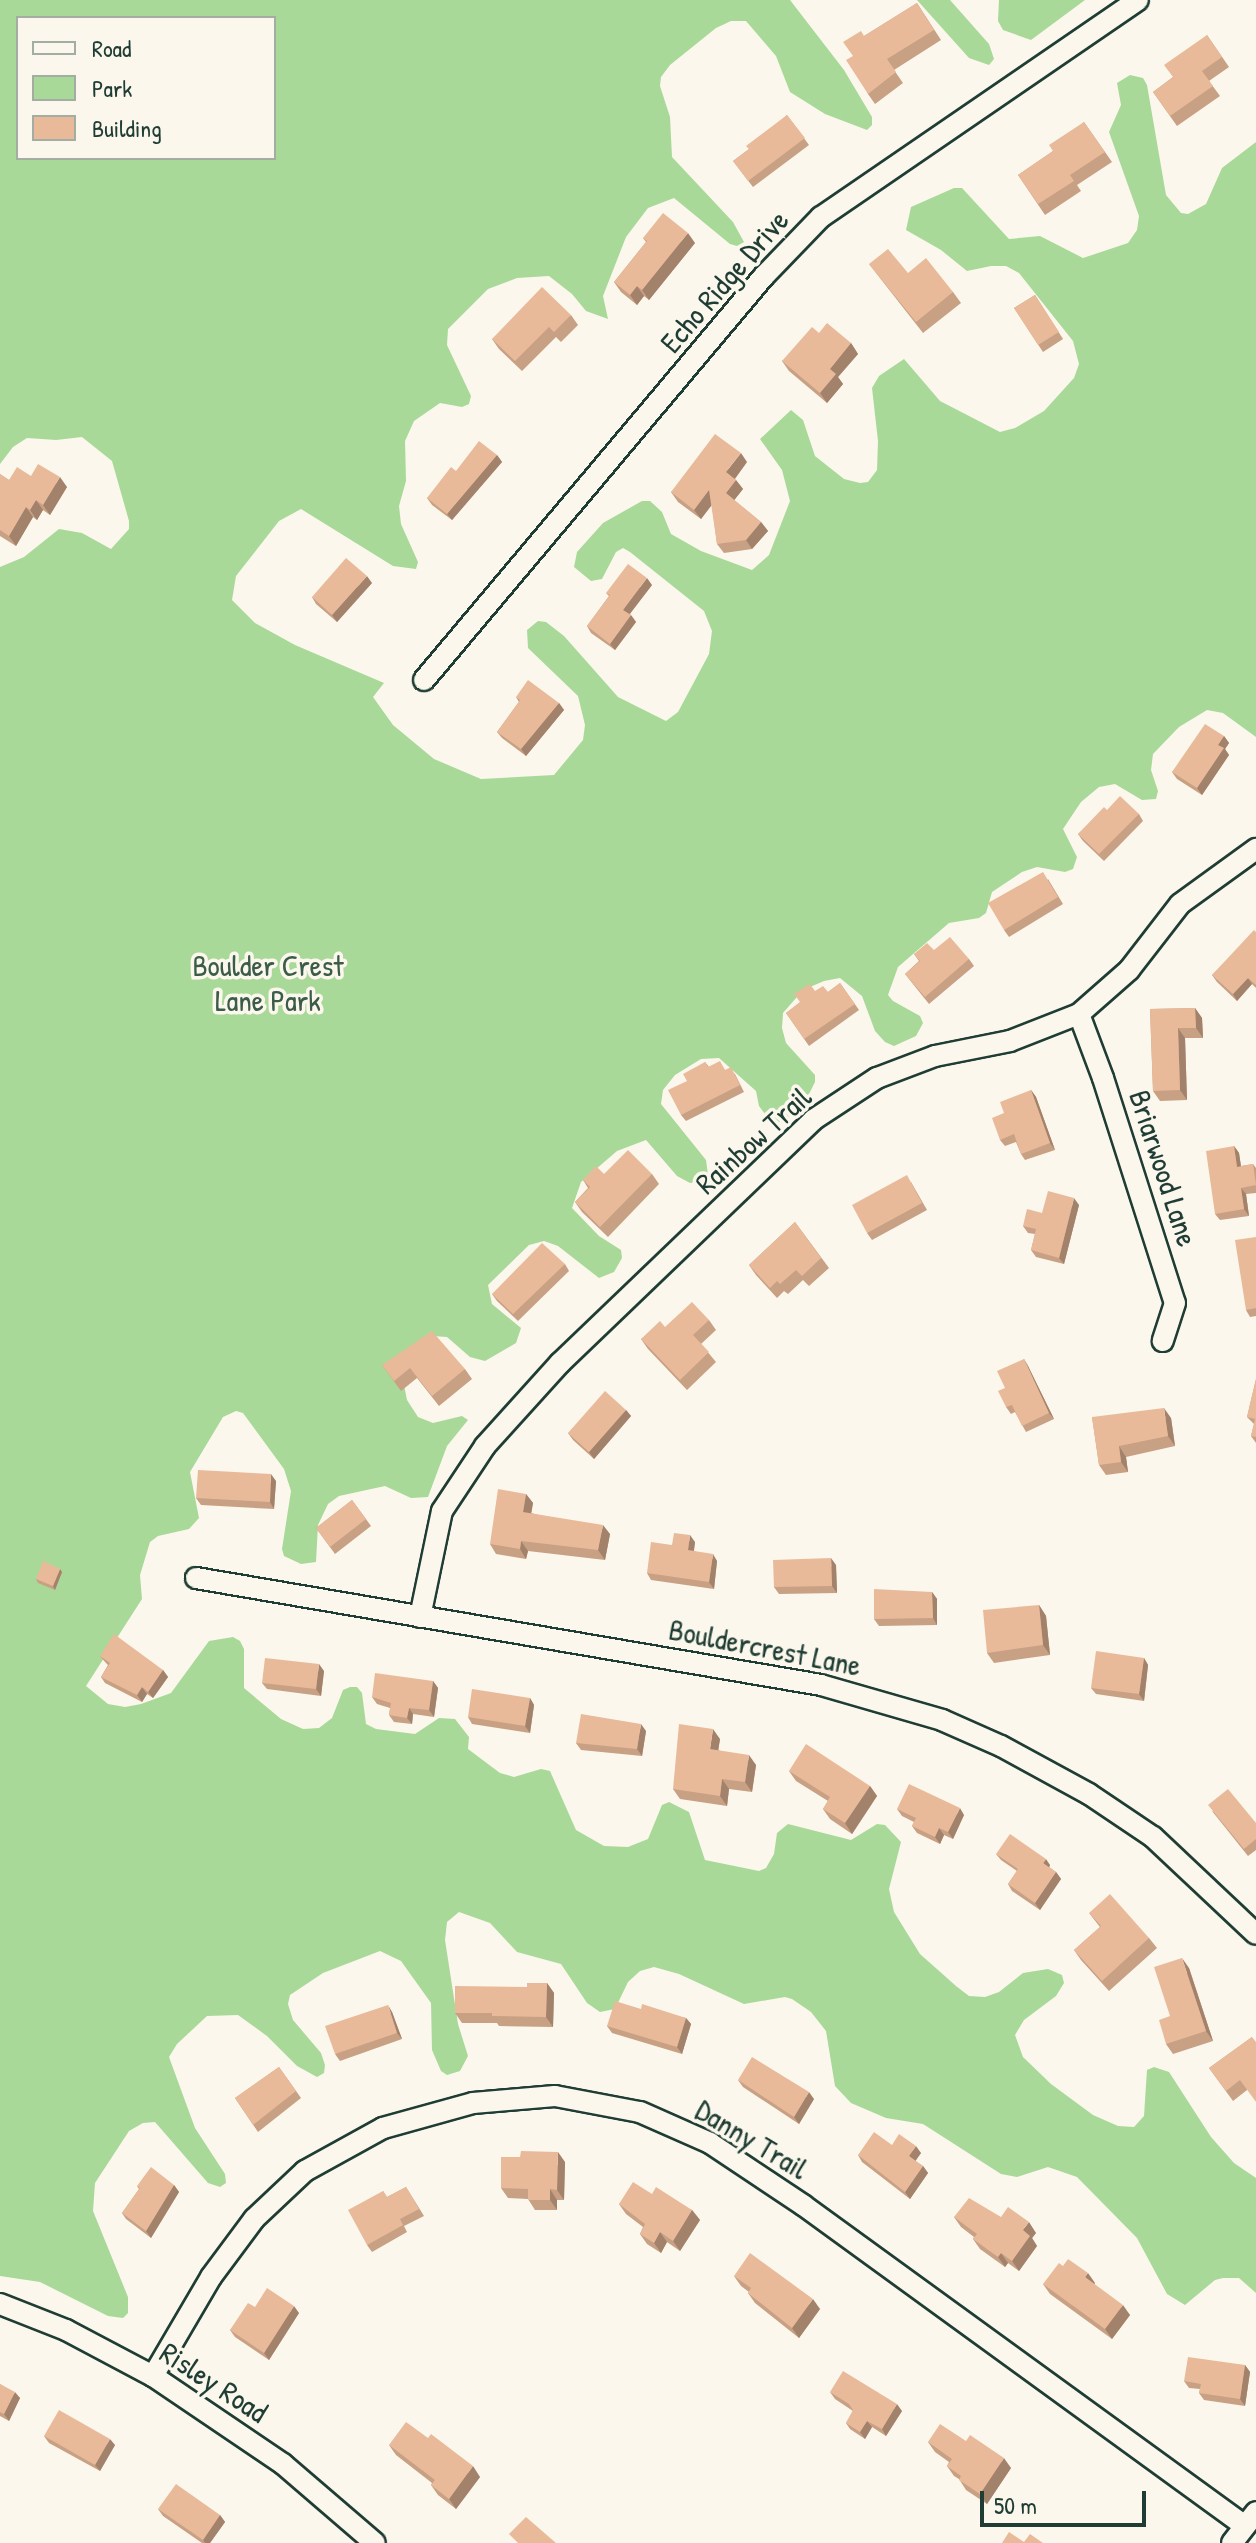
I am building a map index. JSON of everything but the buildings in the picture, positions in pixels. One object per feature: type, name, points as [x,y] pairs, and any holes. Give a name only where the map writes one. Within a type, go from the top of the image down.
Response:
[{"type":"street","name":"Echo Ridge Drive","points":[[424,680],[764,276],[821,217],[1138,0]]},
{"type":"street","name":"Rainbow Trail","points":[[420,1617],[442,1511],[485,1446],[560,1363],[813,1120],[877,1078],[935,1056],[1010,1041],[1079,1014],[1129,970],[1180,904],[1256,849]]},
{"type":"street","name":"Briarwood Lane","points":[[1079,1014],[1103,1078],[1175,1303],[1163,1341]]},
{"type":"street","name":"Bouldercrest Lane","points":[[196,1578],[821,1685],[942,1720],[1001,1746],[1089,1794],[1153,1837],[1256,1934]]},
{"type":"street","name":"Danny Trail","points":[[153,2376],[211,2277],[254,2219],[305,2171],[383,2128],[473,2103],[555,2096],[640,2112],[710,2143],[1250,2519]]},
{"type":"street","name":"Risley Road","points":[[0,2304],[66,2330],[153,2376],[283,2464],[375,2543]]},
{"type":"street","points":[[1232,2543],[1250,2519]]},
{"type":"green space","name":"Boulder Crest Lane Park","points":[[0,0],[790,0],[844,70],[872,117],[872,125],[867,130],[825,114],[790,92],[776,56],[746,21],[731,21],[716,28],[670,65],[661,77],[660,86],[670,117],[672,157],[733,222],[744,242],[737,246],[730,244],[674,198],[648,208],[626,237],[603,296],[608,319],[586,311],[572,294],[549,276],[517,278],[488,289],[448,329],[447,345],[471,396],[469,404],[462,407],[440,403],[414,421],[405,441],[406,481],[399,506],[401,524],[418,562],[416,569],[393,566],[301,509],[279,521],[236,576],[232,600],[255,623],[295,645],[384,683],[373,697],[393,725],[434,759],[481,779],[554,775],[583,740],[585,725],[578,696],[528,648],[527,630],[538,621],[546,622],[564,636],[618,697],[666,721],[678,712],[709,654],[712,631],[704,611],[630,552],[623,548],[616,552],[602,579],[591,581],[574,567],[577,552],[603,523],[642,501],[650,501],[662,512],[671,534],[701,551],[752,570],[769,555],[790,501],[782,470],[760,439],[791,410],[803,420],[815,456],[844,479],[860,483],[868,482],[877,470],[878,441],[872,388],[879,376],[904,359],[940,401],[1000,432],[1015,428],[1044,411],[1074,378],[1079,364],[1073,341],[1019,273],[1006,266],[967,271],[941,250],[906,230],[911,207],[954,188],[962,188],[1009,239],[1040,236],[1083,258],[1128,243],[1137,230],[1139,216],[1109,132],[1121,105],[1117,83],[1130,75],[1143,78],[1147,85],[1166,195],[1181,213],[1188,214],[1206,204],[1222,168],[1256,142],[1256,737],[1223,713],[1207,710],[1179,727],[1153,754],[1151,770],[1158,791],[1156,799],[1142,800],[1115,784],[1099,787],[1081,802],[1063,829],[1077,857],[1073,869],[1065,872],[1037,867],[1022,872],[992,892],[986,913],[979,918],[949,923],[898,967],[888,995],[920,1016],[923,1023],[916,1036],[894,1046],[885,1042],[875,1031],[862,996],[840,978],[803,990],[783,1013],[782,1028],[786,1043],[815,1075],[815,1082],[804,1104],[786,1119],[779,1122],[768,1118],[759,1106],[756,1091],[719,1058],[701,1059],[675,1075],[663,1090],[661,1104],[706,1160],[708,1175],[703,1181],[690,1183],[677,1176],[646,1140],[617,1151],[581,1182],[572,1208],[599,1236],[621,1250],[622,1258],[614,1272],[599,1278],[558,1246],[544,1241],[529,1245],[488,1285],[492,1304],[521,1328],[516,1343],[485,1361],[470,1357],[447,1337],[433,1336],[402,1375],[407,1400],[418,1417],[433,1423],[462,1416],[468,1420],[447,1446],[428,1497],[411,1498],[385,1486],[339,1496],[328,1504],[318,1525],[316,1562],[301,1564],[284,1556],[282,1549],[291,1491],[284,1469],[243,1413],[236,1411],[223,1417],[190,1472],[199,1518],[189,1529],[158,1536],[150,1542],[140,1575],[142,1599],[86,1686],[108,1704],[125,1707],[141,1704],[171,1693],[209,1641],[233,1637],[240,1641],[244,1649],[244,1688],[281,1719],[303,1729],[319,1728],[332,1718],[343,1690],[357,1687],[362,1693],[366,1724],[376,1729],[415,1734],[439,1718],[455,1719],[469,1737],[468,1749],[500,1773],[514,1777],[541,1769],[550,1771],[576,1830],[604,1846],[628,1847],[648,1839],[662,1805],[669,1802],[689,1812],[705,1860],[759,1871],[766,1868],[774,1854],[777,1833],[788,1824],[851,1840],[877,1824],[885,1825],[901,1842],[889,1889],[894,1912],[920,1954],[956,1986],[969,1996],[985,1997],[999,1992],[1023,1973],[1048,1969],[1062,1975],[1064,1983],[1056,1996],[1024,2020],[1015,2035],[1023,2057],[1051,2084],[1093,2115],[1118,2126],[1134,2127],[1144,2116],[1147,2070],[1154,2067],[1169,2072],[1211,2137],[1234,2163],[1256,2178],[1256,2293],[1239,2278],[1223,2278],[1215,2280],[1185,2305],[1167,2294],[1137,2238],[1077,2177],[1048,2167],[1017,2177],[1001,2174],[923,2124],[886,2118],[851,2103],[835,2086],[826,2031],[811,2012],[792,1999],[785,1997],[744,2004],[679,1974],[654,1967],[640,1971],[628,1982],[615,2009],[600,2012],[587,2003],[561,1964],[517,1952],[490,1923],[459,1912],[447,1922],[445,1940],[458,2024],[468,2056],[460,2071],[447,2075],[441,2071],[432,2050],[431,2003],[401,1961],[380,1951],[323,1973],[290,1995],[288,2004],[293,2020],[321,2053],[325,2065],[324,2073],[317,2077],[297,2066],[267,2036],[238,2015],[207,2016],[177,2044],[169,2057],[195,2128],[225,2174],[226,2183],[220,2187],[208,2183],[155,2122],[143,2123],[129,2131],[95,2183],[93,2211],[128,2297],[128,2313],[123,2318],[108,2316],[40,2282],[0,2276],[0,567],[24,557],[59,529],[82,533],[111,549],[129,529],[112,461],[82,437],[56,440],[27,438],[13,447],[0,464]]},
{"type":"green space","points":[[917,0],[950,0],[989,44],[994,59],[989,65],[969,58]]},
{"type":"green space","points":[[999,0],[1085,0],[1031,40],[1003,30],[998,21]]}]
